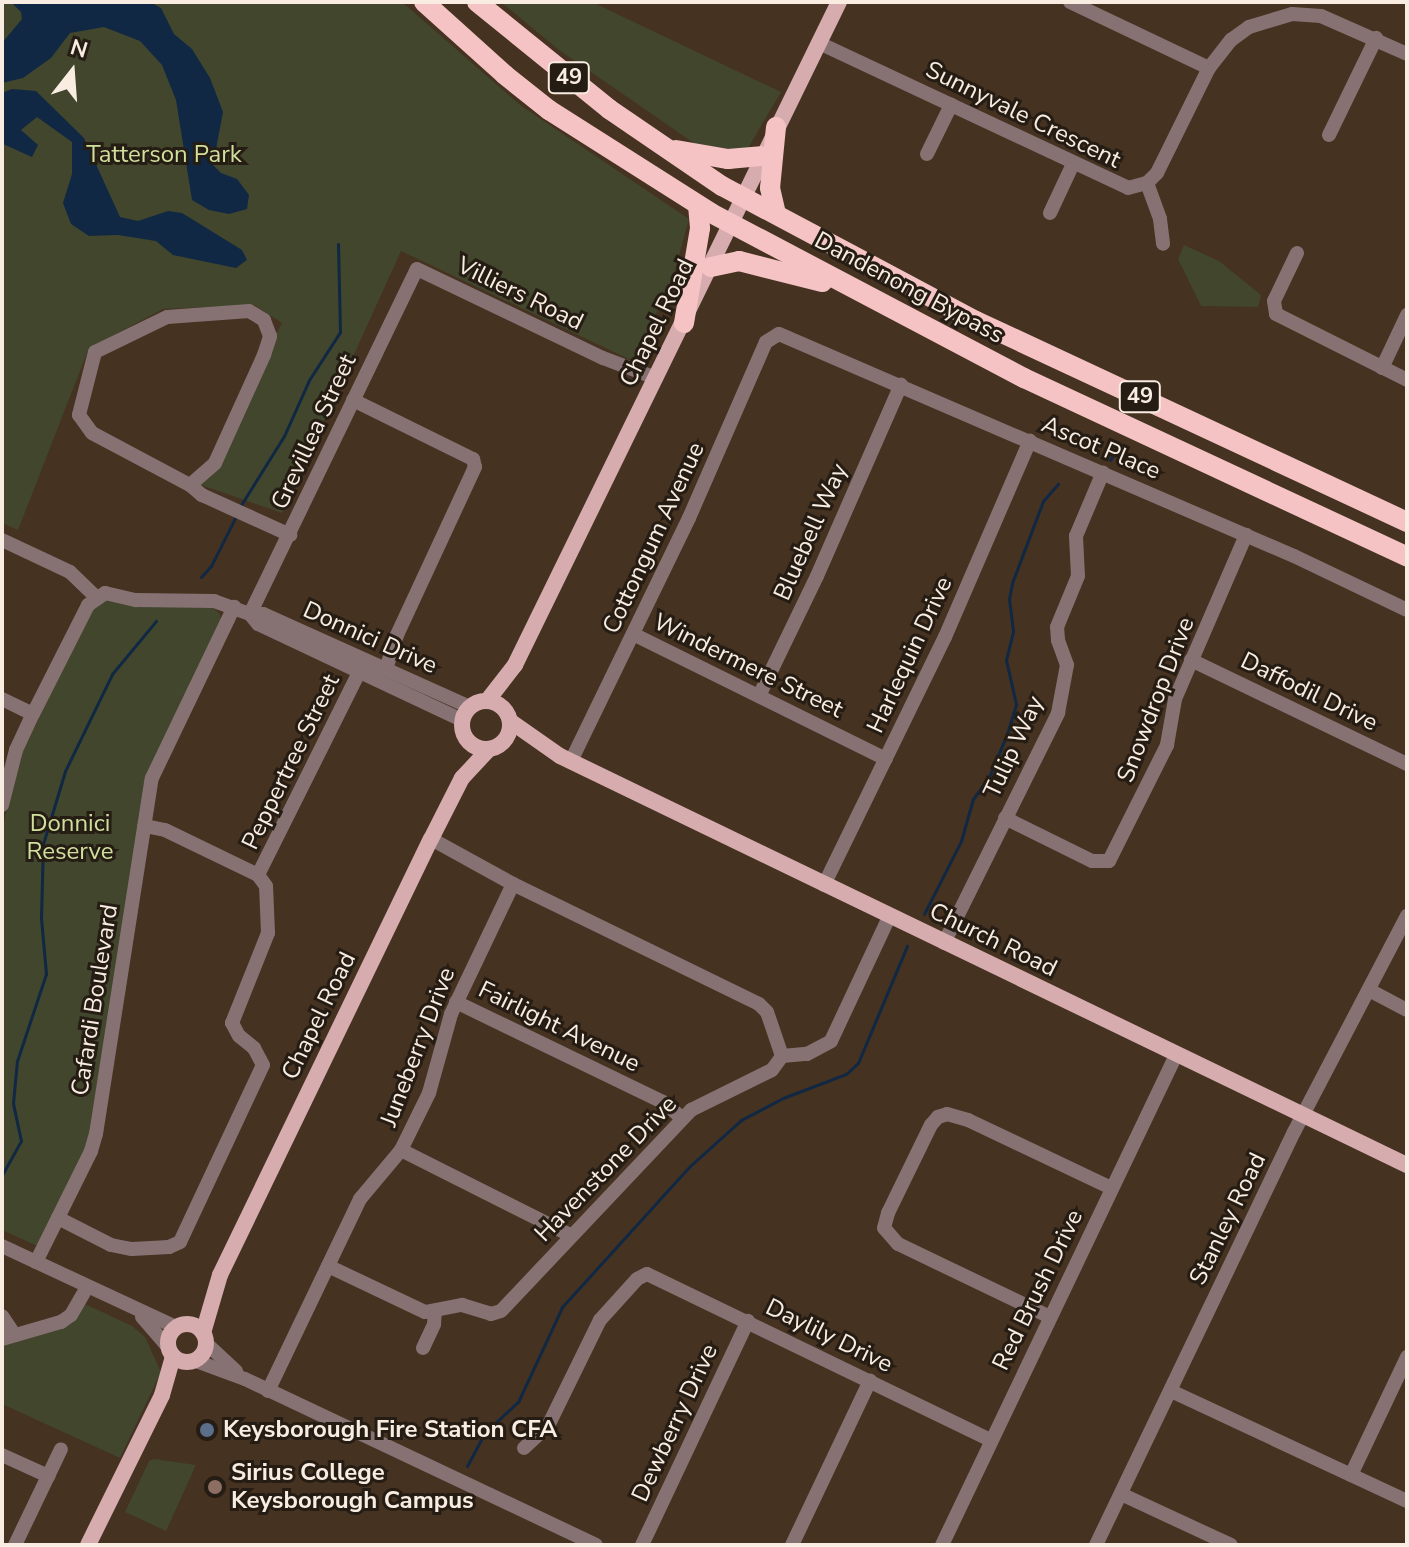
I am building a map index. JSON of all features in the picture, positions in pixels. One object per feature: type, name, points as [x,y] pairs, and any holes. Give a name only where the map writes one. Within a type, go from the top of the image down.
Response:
[{"type":"highway","name":"Dandenong Bypass","points":[[424,2],[549,110],[698,205],[856,292],[1088,409],[1407,557]]},
{"type":"highway","name":"Dandenong Bypass","points":[[477,2],[544,59],[664,147],[741,195],[976,321],[1407,522]]},
{"type":"highway","points":[[776,127],[770,188],[776,213]]},
{"type":"highway","points":[[664,147],[728,159],[761,156]]},
{"type":"highway","points":[[684,323],[700,228],[698,205]]},
{"type":"highway","points":[[711,267],[739,261],[856,292]]},
{"type":"main road","name":"Chapel Road","points":[[487,701],[515,665],[711,267],[741,195],[839,2]]},
{"type":"main road","name":"Chapel Road","points":[[462,778],[495,746],[507,715],[515,665]]},
{"type":"main road","name":"Church Road","points":[[487,701],[566,758]]},
{"type":"main road","points":[[468,741],[466,714],[487,701]]},
{"type":"main road","name":"Chapel Road","points":[[180,1326],[220,1275],[462,778],[468,741]]},
{"type":"main road","name":"Church Road","points":[[468,741],[495,746],[529,745],[566,758],[889,917],[1407,1165]]},
{"type":"main road","name":"Chapel Road","points":[[205,1338],[220,1275]]},
{"type":"main road","points":[[88,1545],[162,1395],[170,1352],[169,1336],[180,1326],[195,1325],[205,1338],[204,1354],[162,1395]]},
{"type":"main road","points":[[170,1352],[193,1362]]},
{"type":"street","points":[[1070,2],[1209,68]]},
{"type":"street","name":"Sunnyvale Crescent","points":[[819,43],[1121,187],[1147,183],[1162,165],[1209,68],[1231,40],[1275,10],[1321,16],[1407,54]]},
{"type":"street","points":[[1329,135],[1376,38]]},
{"type":"street","points":[[927,154],[951,105]]},
{"type":"street","points":[[1050,213],[1073,164]]},
{"type":"street","points":[[1147,183],[1160,219],[1163,244]]},
{"type":"street","points":[[1297,253],[1274,301],[1276,314],[1407,380]]},
{"type":"street","name":"Villiers Road","points":[[417,269],[653,384]]},
{"type":"street","name":"Grevillea Street","points":[[250,614],[417,269]]},
{"type":"street","points":[[190,485],[215,463],[264,355],[270,336],[264,320],[249,311],[167,317],[95,352],[79,415],[92,433],[190,485],[202,495],[290,535]]},
{"type":"street","points":[[1382,368],[1407,315]]},
{"type":"street","name":"Ascot Place","points":[[775,335],[788,337],[1103,472],[1407,610]]},
{"type":"street","name":"Cottongum Avenue","points":[[566,758],[633,634],[700,495],[764,347],[775,335]]},
{"type":"street","name":"Bluebell Way","points":[[759,696],[901,385]]},
{"type":"street","name":"Peppertree Street","points":[[58,1218],[111,1245],[132,1249],[169,1247],[180,1242],[260,1079],[263,1065],[254,1048],[239,1036],[232,1023],[268,933],[266,886],[258,875],[372,666],[397,635],[475,467],[473,459],[353,400]]},
{"type":"street","name":"Harlequin Drive","points":[[824,885],[945,637],[1030,441]]},
{"type":"street","name":"Tulip Way","points":[[944,943],[1060,705],[1067,665],[1057,627],[1078,576],[1076,536],[1103,472]]},
{"type":"street","name":"Snowdrop Drive","points":[[1005,818],[1092,861],[1109,861],[1167,745],[1172,708],[1246,535]]},
{"type":"street","points":[[2,540],[70,572],[95,596],[16,750],[2,805]]},
{"type":"street","name":"Donnici Drive","points":[[95,596],[105,593],[136,600],[195,599],[234,607],[250,614],[258,624],[372,666],[466,714]]},
{"type":"street","name":"Cafardi Boulevard","points":[[36,1262],[96,1134],[152,778],[234,607]]},
{"type":"street","name":"Windermere Street","points":[[633,634],[886,759]]},
{"type":"street","name":"Daffodil Drive","points":[[1191,660],[1407,764]]},
{"type":"street","name":"Donnici Drive","points":[[372,666],[466,714]]},
{"type":"street","points":[[2,699],[33,714]]},
{"type":"street","points":[[144,826],[165,830],[258,875]]},
{"type":"street","points":[[429,843],[759,1004],[767,1012],[782,1056],[807,1054],[831,1041],[889,917]]},
{"type":"street","name":"Juneberry Drive","points":[[268,1391],[367,1188],[401,1150],[429,1093],[456,1002],[513,884]]},
{"type":"street","name":"Stanley Road","points":[[1096,1545],[1302,1116],[1407,916]]},
{"type":"street","points":[[1369,990],[1407,1010]]},
{"type":"street","name":"Fairlight Avenue","points":[[456,1002],[663,1102],[682,1118]]},
{"type":"street","name":"Red Brush Drive","points":[[942,1545],[1176,1055]]},
{"type":"street","name":"Havenstone Drive","points":[[328,1266],[419,1311],[462,1305],[491,1314],[501,1311],[682,1118],[701,1103],[772,1070],[782,1056]]},
{"type":"street","points":[[1050,1317],[898,1244],[884,1228],[888,1213],[931,1125],[938,1117],[947,1114],[968,1120],[1111,1188]]},
{"type":"street","points":[[401,1150],[572,1236]]},
{"type":"street","points":[[2,1246],[87,1287],[180,1326]]},
{"type":"street","name":"Daylily Drive","points":[[524,1448],[548,1426],[600,1320],[637,1279],[647,1274],[991,1440]]},
{"type":"street","points":[[2,1316],[8,1337],[61,1322],[71,1315],[87,1287]]},
{"type":"street","points":[[118,1300],[153,1327],[170,1352]]},
{"type":"street","points":[[424,1351],[434,1324],[435,1311]]},
{"type":"street","name":"Dewberry Drive","points":[[642,1545],[748,1321]]},
{"type":"street","points":[[205,1338],[245,1379]]},
{"type":"street","points":[[1351,1475],[1407,1357]]},
{"type":"street","points":[[193,1362],[245,1379],[596,1545]]},
{"type":"street","points":[[792,1545],[870,1381]]},
{"type":"street","points":[[1171,1391],[1407,1501]]},
{"type":"street","points":[[15,1545],[61,1449]]},
{"type":"street","points":[[2,1455],[48,1476]]},
{"type":"street","points":[[1121,1494],[1231,1545]]},
{"type":"green space","name":"Tatterson Park","points":[[2,2],[402,2],[520,105],[689,219],[672,281],[633,361],[401,251],[282,513],[201,485],[282,323],[254,305],[163,309],[89,348],[18,530],[2,523]]},
{"type":"green space","points":[[501,2],[592,2],[781,92],[747,150],[741,153],[701,148],[559,50]]},
{"type":"green space","points":[[1184,245],[1219,261],[1261,295],[1258,307],[1201,306],[1178,259]]},
{"type":"green space","name":"Donnici Reserve","points":[[102,600],[210,605],[220,614],[221,622],[147,780],[87,1146],[38,1245],[35,1245],[2,1230],[2,832],[15,768],[91,610]]},
{"type":"green space","points":[[85,1304],[132,1326],[145,1337],[161,1372],[120,1458],[2,1404],[2,1344],[75,1318]]},
{"type":"green space","points":[[154,1459],[196,1465],[166,1531],[125,1512],[149,1461]]},
{"type":"water","points":[[11,2],[150,2],[161,8],[174,34],[192,49],[210,78],[223,112],[213,165],[221,173],[237,179],[249,195],[247,209],[229,214],[209,210],[192,200],[176,100],[162,65],[140,41],[104,27],[70,33],[51,58],[23,78],[2,83],[2,43],[22,19],[21,12]]},
{"type":"water","points":[[12,89],[36,91],[84,138],[120,217],[138,221],[168,211],[182,213],[242,250],[247,260],[236,268],[173,255],[156,241],[118,235],[89,236],[71,224],[63,203],[72,174],[72,142],[37,117],[21,130],[38,145],[32,157],[3,144],[2,93]]},
{"type":"waterway","points":[[241,505],[284,436],[309,380],[340,332],[338,244]]},
{"type":"waterway","points":[[1110,460],[1116,449]]},
{"type":"waterway","points":[[924,914],[961,841],[973,799],[989,777],[1007,734],[1016,704],[1006,660],[1013,631],[1009,599],[1012,583],[1043,501],[1058,484]]},
{"type":"waterway","points":[[201,577],[211,566],[236,516]]},
{"type":"waterway","points":[[2,1175],[21,1141],[13,1103],[17,1061],[46,974],[41,918],[43,844],[65,771],[112,674],[156,621]]},
{"type":"waterway","points":[[467,1466],[485,1432],[518,1402],[562,1307],[690,1166],[741,1120],[783,1098],[846,1074],[858,1063],[907,946]]},
{"type":"place","name":"Keysborough Fire Station CFA","points":[[207,1430]]},
{"type":"place","name":"Sirius College Keysborough Campus","points":[[215,1487]]}]
